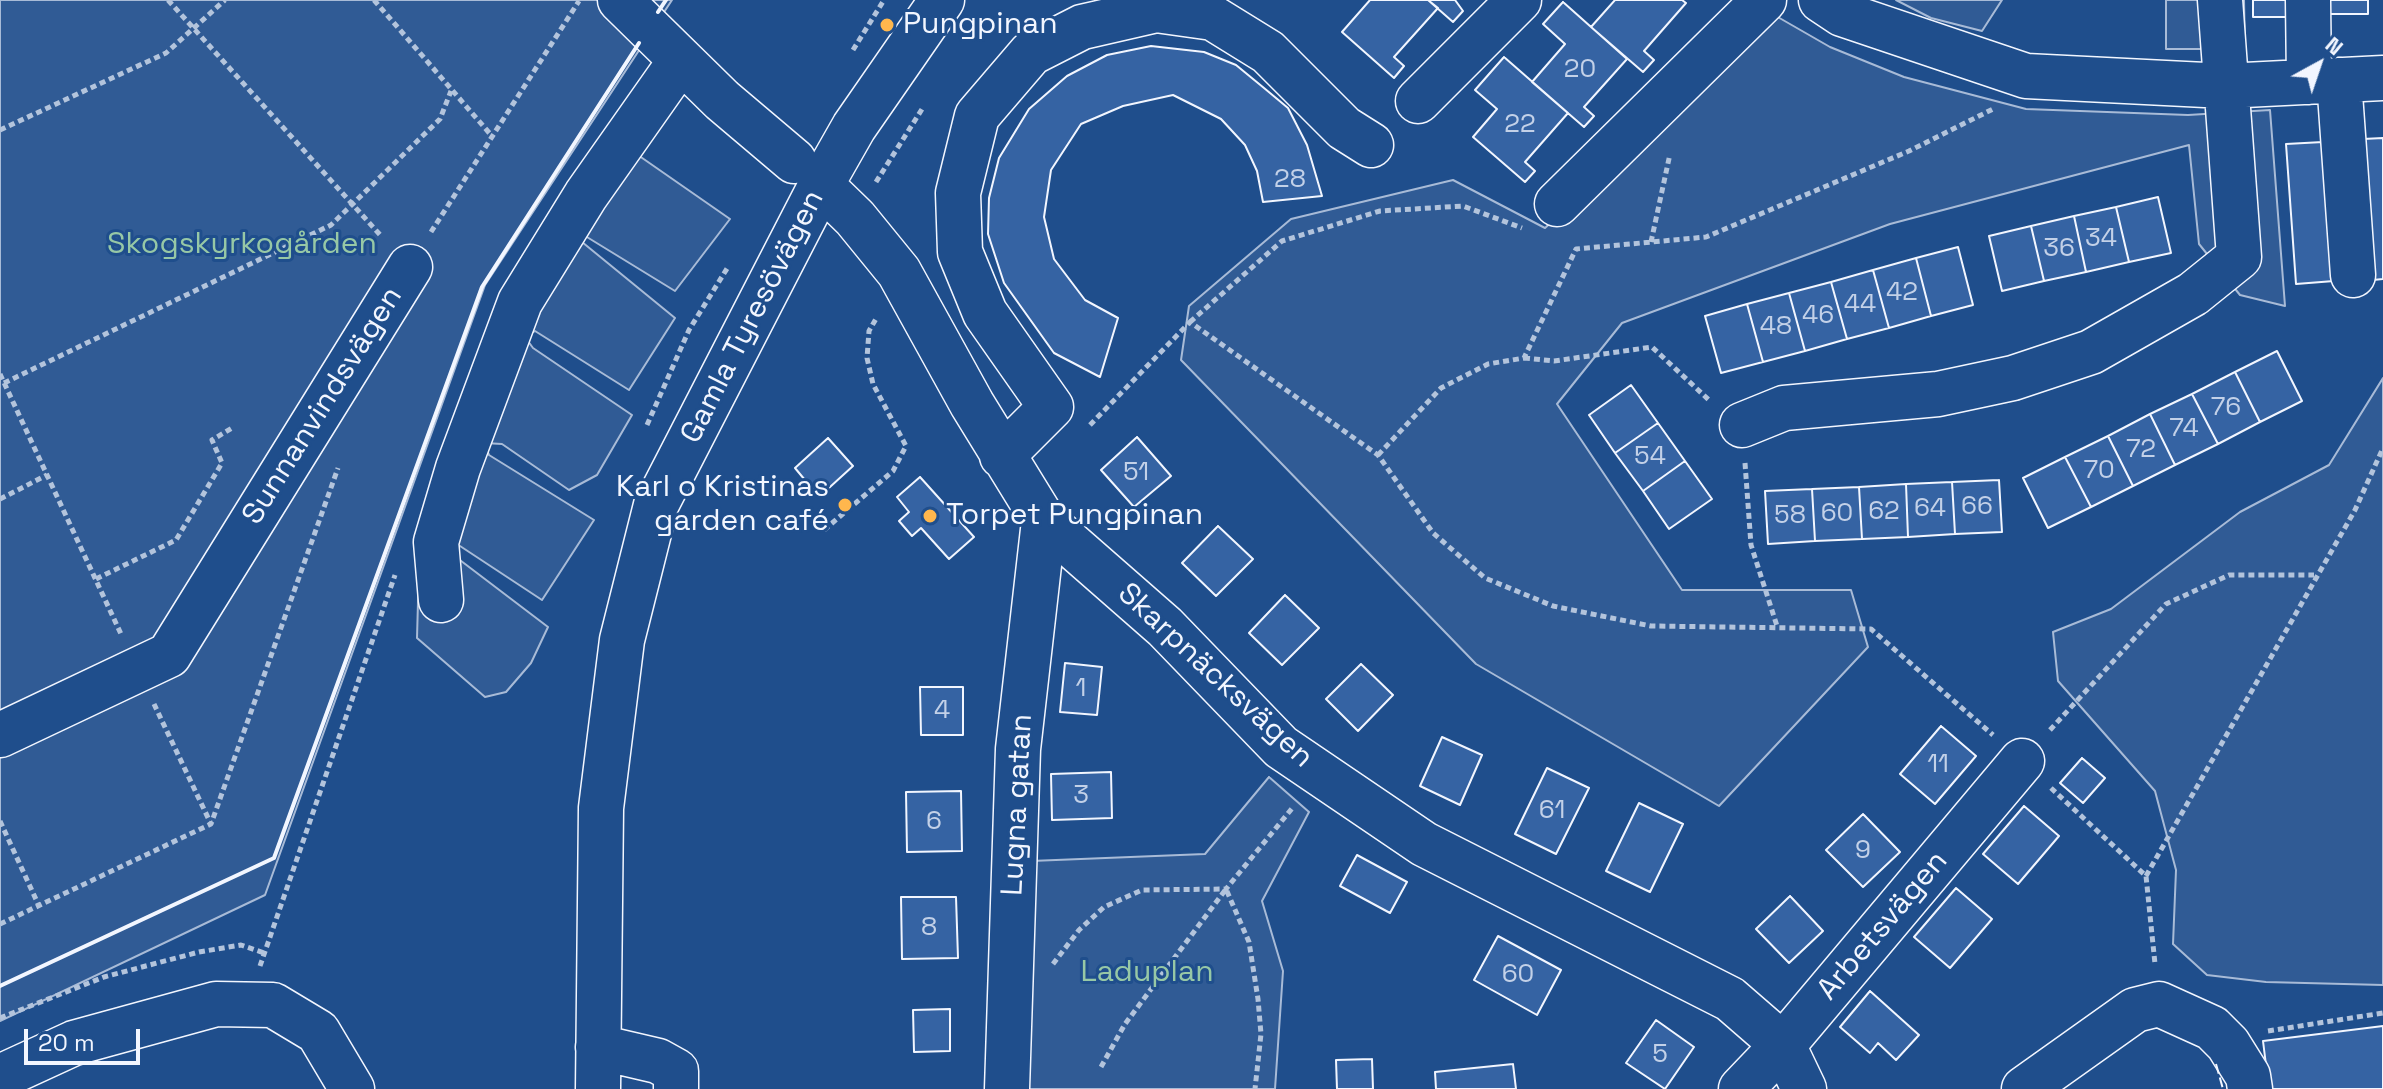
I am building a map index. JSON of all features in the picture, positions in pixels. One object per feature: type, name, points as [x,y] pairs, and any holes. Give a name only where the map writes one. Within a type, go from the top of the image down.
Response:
[{"type":"street","name":"Skarpnäcksvägen","points":[[620,0],[681,60],[855,218],[899,272],[1002,456],[1044,521],[1165,627],[1281,747],[1424,844],[1730,999],[1783,1045],[1804,1089]]},
{"type":"street","name":"Gamla Tyresövägen","points":[[598,1068],[601,808],[622,640],[656,505],[807,173],[854,127],[942,0]]},
{"type":"street","points":[[1418,101],[1519,0]]},
{"type":"street","points":[[1551,227],[1764,0]]},
{"type":"street","points":[[1821,0],[1842,14],[2026,76],[2225,86],[2383,78]]},
{"type":"street","points":[[1742,425],[1784,408],[1938,394],[2013,378],[2091,352],[2193,294],[2239,257],[2220,0]]},
{"type":"street","points":[[2308,0],[2324,81],[2353,275]]},
{"type":"street","points":[[1002,456],[1051,407],[985,313],[960,252],[958,193],[977,116],[1031,53],[1082,27],[1156,10],[1213,18],[1268,52],[1344,128],[1371,145]]},
{"type":"street","points":[[441,600],[436,542],[458,468],[520,302],[586,195],[681,60]]},
{"type":"street","name":"Sunnanvindsvägen","points":[[0,735],[169,655],[410,267]]},
{"type":"street","name":"Lugna gatan","points":[[1007,1089],[1018,749],[1044,521]]},
{"type":"street","name":"Arbetsvägen","points":[[1741,1089],[1783,1045],[2022,761]]},
{"type":"street","points":[[0,1077],[74,1043],[216,1004],[273,1005],[318,1032],[352,1089]]},
{"type":"street","points":[[2024,1089],[2135,1010],[2159,1004],[2212,1028],[2228,1044],[2248,1076],[2250,1089]]},
{"type":"street","points":[[598,1068],[658,1061],[676,1071],[676,1089]]},
{"type":"path","points":[[0,130],[166,53],[225,0]]},
{"type":"path","points":[[374,0],[491,135]]},
{"type":"path","name":"Sunnanvindsvägen","points":[[410,267],[579,0]]},
{"type":"path","points":[[4,383],[331,225],[440,119],[451,91]]},
{"type":"path","points":[[855,218],[931,94]]},
{"type":"path","points":[[1084,432],[1190,322],[1282,241],[1380,211],[1463,206],[1551,227],[1576,249],[1706,237],[1909,151],[1994,108]]},
{"type":"path","points":[[1651,242],[1672,145]]},
{"type":"path","points":[[1524,358],[1576,249]]},
{"type":"path","points":[[824,530],[893,471],[906,446],[873,384],[867,358],[869,331],[884,305]]},
{"type":"path","points":[[1190,322],[1378,455],[1433,533],[1485,578],[1553,606],[1651,626],[1871,629],[2022,761],[2146,876]]},
{"type":"path","points":[[1378,455],[1441,388],[1488,364],[1524,358],[1554,361],[1652,347],[1693,387],[1742,425],[1751,545],[1777,626]]},
{"type":"path","points":[[0,374],[211,824],[0,924]]},
{"type":"path","points":[[96,579],[176,540],[222,463],[212,440],[232,428]]},
{"type":"path","points":[[2159,1004],[2146,876],[2315,575],[2355,510],[2383,448]]},
{"type":"path","points":[[0,499],[47,475]]},
{"type":"path","points":[[2022,761],[2166,604],[2229,575],[2315,575]]},
{"type":"path","points":[[1101,1067],[1125,1024],[1226,889],[1302,796]]},
{"type":"path","points":[[0,821],[39,906]]},
{"type":"path","points":[[1010,985],[1049,969],[1079,930],[1104,907],[1142,890],[1226,889]]},
{"type":"path","points":[[1226,889],[1249,942],[1258,999],[1261,1034],[1255,1089]]},
{"type":"path","points":[[0,1018],[104,977],[199,952],[241,945],[264,953]]},
{"type":"path","points":[[2212,1028],[2255,1033],[2383,1013]]},
{"type":"shaded area","name":"Skogskyrkogården","points":[[0,0],[672,0],[485,285],[265,895],[0,1021]]},
{"type":"shaded area","points":[[1896,0],[2002,0],[1982,31],[1931,18]]},
{"type":"shaded area","points":[[2166,0],[2244,0],[2245,49],[2166,49]]},
{"type":"shaded area","points":[[1776,16],[1830,47],[1904,77],[2026,109],[2188,115],[2270,110],[2285,306],[2240,295],[2199,244],[2189,145],[1890,224],[1622,323],[1557,404],[1682,590],[1851,590],[1868,647],[1719,806],[1476,664],[1181,360],[1189,306],[1291,219],[1453,180],[1545,228]]},
{"type":"shaded area","points":[[635,153],[730,219],[675,291],[582,234],[582,242],[675,318],[629,390],[535,331],[525,337],[533,348],[632,415],[597,475],[569,490],[502,444],[484,443],[489,455],[594,520],[542,600],[460,546],[448,551],[548,627],[531,663],[506,692],[485,697],[417,638],[419,565],[505,302]]},
{"type":"shaded area","points":[[2383,378],[2383,985],[2266,982],[2207,975],[2173,944],[2176,870],[2155,791],[2058,681],[2053,632],[2111,609],[2240,512],[2329,465]]},
{"type":"shaded area","name":"Laduplan","points":[[1269,777],[1309,812],[1262,901],[1283,971],[1275,1089],[1021,1089],[1031,861],[1205,854]]},
{"type":"building","points":[[1370,0],[1428,0],[1438,8],[1394,57],[1404,66],[1394,78],[1342,32]]},
{"type":"building","points":[[1428,0],[1455,0],[1463,11],[1453,22]]},
{"type":"building","points":[[1615,0],[1682,0],[1686,3],[1644,51],[1654,60],[1643,72],[1591,27]]},
{"type":"building","points":[[2253,0],[2290,0],[2291,17],[2253,17]]},
{"type":"building","points":[[2329,0],[2368,0],[2368,14],[2329,14]]},
{"type":"building","points":[[1563,2],[1627,59],[1584,107],[1594,116],[1584,127],[1532,82],[1565,44],[1543,24]]},
{"type":"building","points":[[1151,46],[1204,52],[1236,65],[1288,108],[1307,145],[1322,196],[1263,202],[1257,171],[1245,145],[1221,119],[1173,95],[1123,106],[1081,124],[1051,170],[1044,217],[1054,259],[1085,300],[1118,318],[1100,377],[1054,353],[1004,283],[988,234],[989,198],[999,158],[1029,109],[1067,76],[1107,55]]},
{"type":"building","points":[[1504,57],[1568,113],[1525,162],[1535,171],[1525,182],[1473,137],[1497,109],[1475,90]]},
{"type":"building","points":[[2383,138],[2383,279],[2373,280],[2363,139]]},
{"type":"building","points":[[2323,142],[2334,281],[2296,284],[2286,144]]},
{"type":"building","points":[[2158,197],[2171,253],[2129,262],[2116,207]]},
{"type":"building","points":[[2116,207],[2129,262],[2086,272],[2074,216]]},
{"type":"building","points":[[2074,216],[2086,272],[2044,281],[2031,226]]},
{"type":"building","points":[[2031,226],[2044,281],[2002,291],[1989,236]]},
{"type":"building","points":[[1958,247],[1973,305],[1931,316],[1916,258]]},
{"type":"building","points":[[1916,258],[1931,316],[1889,328],[1873,270]]},
{"type":"building","points":[[1873,270],[1889,328],[1847,339],[1831,282]]},
{"type":"building","points":[[1831,282],[1847,339],[1805,351],[1789,293]]},
{"type":"building","points":[[1789,293],[1805,351],[1763,362],[1747,304]]},
{"type":"building","points":[[1747,304],[1763,362],[1721,373],[1705,316]]},
{"type":"building","points":[[2277,351],[2302,401],[2260,422],[2235,372]]},
{"type":"building","points":[[2235,372],[2260,422],[2218,444],[2192,394]]},
{"type":"building","points":[[1631,385],[1658,423],[1615,453],[1589,415]]},
{"type":"building","points":[[2192,394],[2218,444],[2175,465],[2150,414]]},
{"type":"building","points":[[2150,414],[2175,465],[2133,486],[2108,436]]},
{"type":"building","points":[[1658,423],[1685,461],[1643,491],[1615,453]]},
{"type":"building","points":[[2108,436],[2133,486],[2091,507],[2065,457]]},
{"type":"building","points":[[1137,437],[1171,476],[1134,507],[1101,470]]},
{"type":"building","points":[[828,438],[853,466],[819,497],[795,468]]},
{"type":"building","points":[[2065,457],[2091,507],[2048,528],[2023,478]]},
{"type":"building","points":[[1685,461],[1712,499],[1669,529],[1643,491]]},
{"type":"building","name":"Torpet Pungpinan","points":[[920,477],[974,537],[949,559],[921,528],[912,536],[899,521],[909,512],[897,497]]},
{"type":"building","points":[[1999,480],[2002,532],[1955,534],[1952,482]]},
{"type":"building","points":[[1952,482],[1955,534],[1908,537],[1906,484]]},
{"type":"building","points":[[1906,484],[1908,537],[1862,539],[1859,487]]},
{"type":"building","points":[[1859,487],[1862,539],[1815,541],[1812,489]]},
{"type":"building","points":[[1812,489],[1815,541],[1768,544],[1765,491]]},
{"type":"building","points":[[1218,526],[1253,559],[1216,596],[1182,563]]},
{"type":"building","points":[[1285,595],[1319,628],[1282,665],[1249,633]]},
{"type":"building","points":[[1065,663],[1102,667],[1097,715],[1060,712]]},
{"type":"building","points":[[1361,664],[1393,695],[1358,731],[1326,699]]},
{"type":"building","points":[[920,687],[963,687],[963,735],[921,735]]},
{"type":"building","points":[[1941,726],[1976,756],[1935,804],[1900,774]]},
{"type":"building","points":[[1442,737],[1482,755],[1460,805],[1420,786]]},
{"type":"building","points":[[2082,758],[2105,778],[2083,803],[2060,783]]},
{"type":"building","points":[[1547,768],[1589,788],[1556,854],[1515,834]]},
{"type":"building","points":[[1111,772],[1112,818],[1052,820],[1051,774]]},
{"type":"building","points":[[961,791],[962,851],[907,852],[906,792]]},
{"type":"building","points":[[1639,803],[1683,824],[1650,892],[1606,871]]},
{"type":"building","points":[[2024,806],[2059,836],[2018,884],[1983,854]]},
{"type":"building","points":[[1863,814],[1900,852],[1863,887],[1826,850]]},
{"type":"building","points":[[1357,855],[1407,882],[1390,913],[1340,886]]},
{"type":"building","points":[[1956,888],[1992,919],[1950,968],[1914,937]]},
{"type":"building","points":[[1790,896],[1823,931],[1789,963],[1756,929]]},
{"type":"building","points":[[901,897],[956,897],[958,958],[902,959]]},
{"type":"building","points":[[1498,936],[1561,970],[1537,1015],[1474,980]]},
{"type":"building","points":[[1870,991],[1919,1035],[1896,1060],[1878,1043],[1870,1053],[1840,1027]]},
{"type":"building","points":[[950,1009],[950,1051],[914,1052],[913,1010]]},
{"type":"building","points":[[1656,1020],[1694,1047],[1665,1089],[1626,1063]]},
{"type":"building","points":[[2383,1026],[2383,1089],[2269,1089],[2263,1041]]},
{"type":"building","points":[[1372,1059],[1373,1089],[1337,1089],[1336,1060]]},
{"type":"building","points":[[1513,1064],[1516,1089],[1436,1089],[1435,1072]]},
{"type":"fence","points":[[2216,1064],[2223,1089]]},
{"type":"wall","points":[[658,12],[666,0]]},
{"type":"wall","points":[[0,986],[274,858],[482,287],[639,43]]},
{"type":"place","name":"Pungpinan","points":[[887,25]]},
{"type":"place","name":"Karl o Kristinas garden café","points":[[845,505]]},
{"type":"place","name":"Torpet Pungpinan","points":[[930,516]]}]
